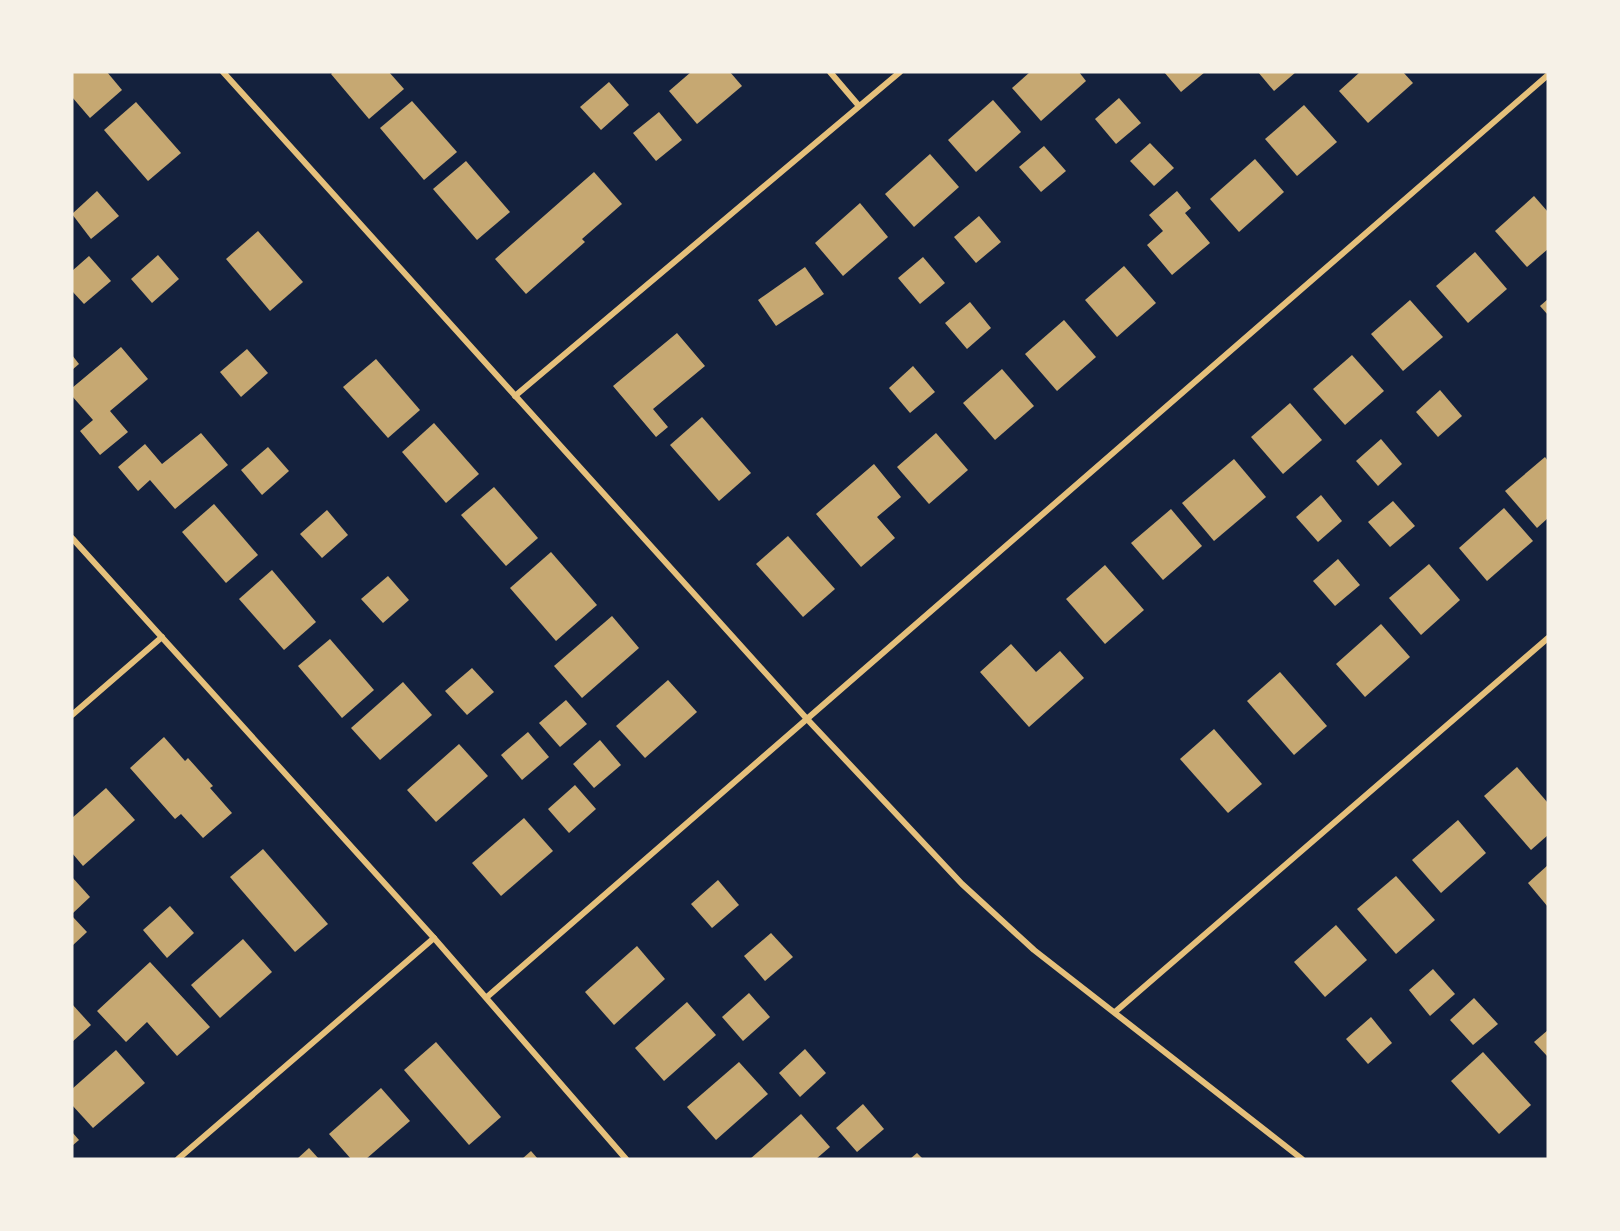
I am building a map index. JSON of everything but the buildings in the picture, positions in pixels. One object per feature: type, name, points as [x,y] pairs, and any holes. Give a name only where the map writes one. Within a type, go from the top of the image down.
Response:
[{"type":"street","points":[[223,72],[807,719],[962,884],[1034,950],[1302,1159]]},
{"type":"street","points":[[830,72],[859,106]]},
{"type":"street","points":[[515,396],[900,72]]},
{"type":"street","points":[[487,997],[1548,75]]},
{"type":"street","points":[[72,538],[435,938],[626,1159]]},
{"type":"street","points":[[72,715],[162,637]]},
{"type":"street","points":[[1115,1012],[1548,638]]},
{"type":"street","points":[[178,1159],[435,938]]}]
